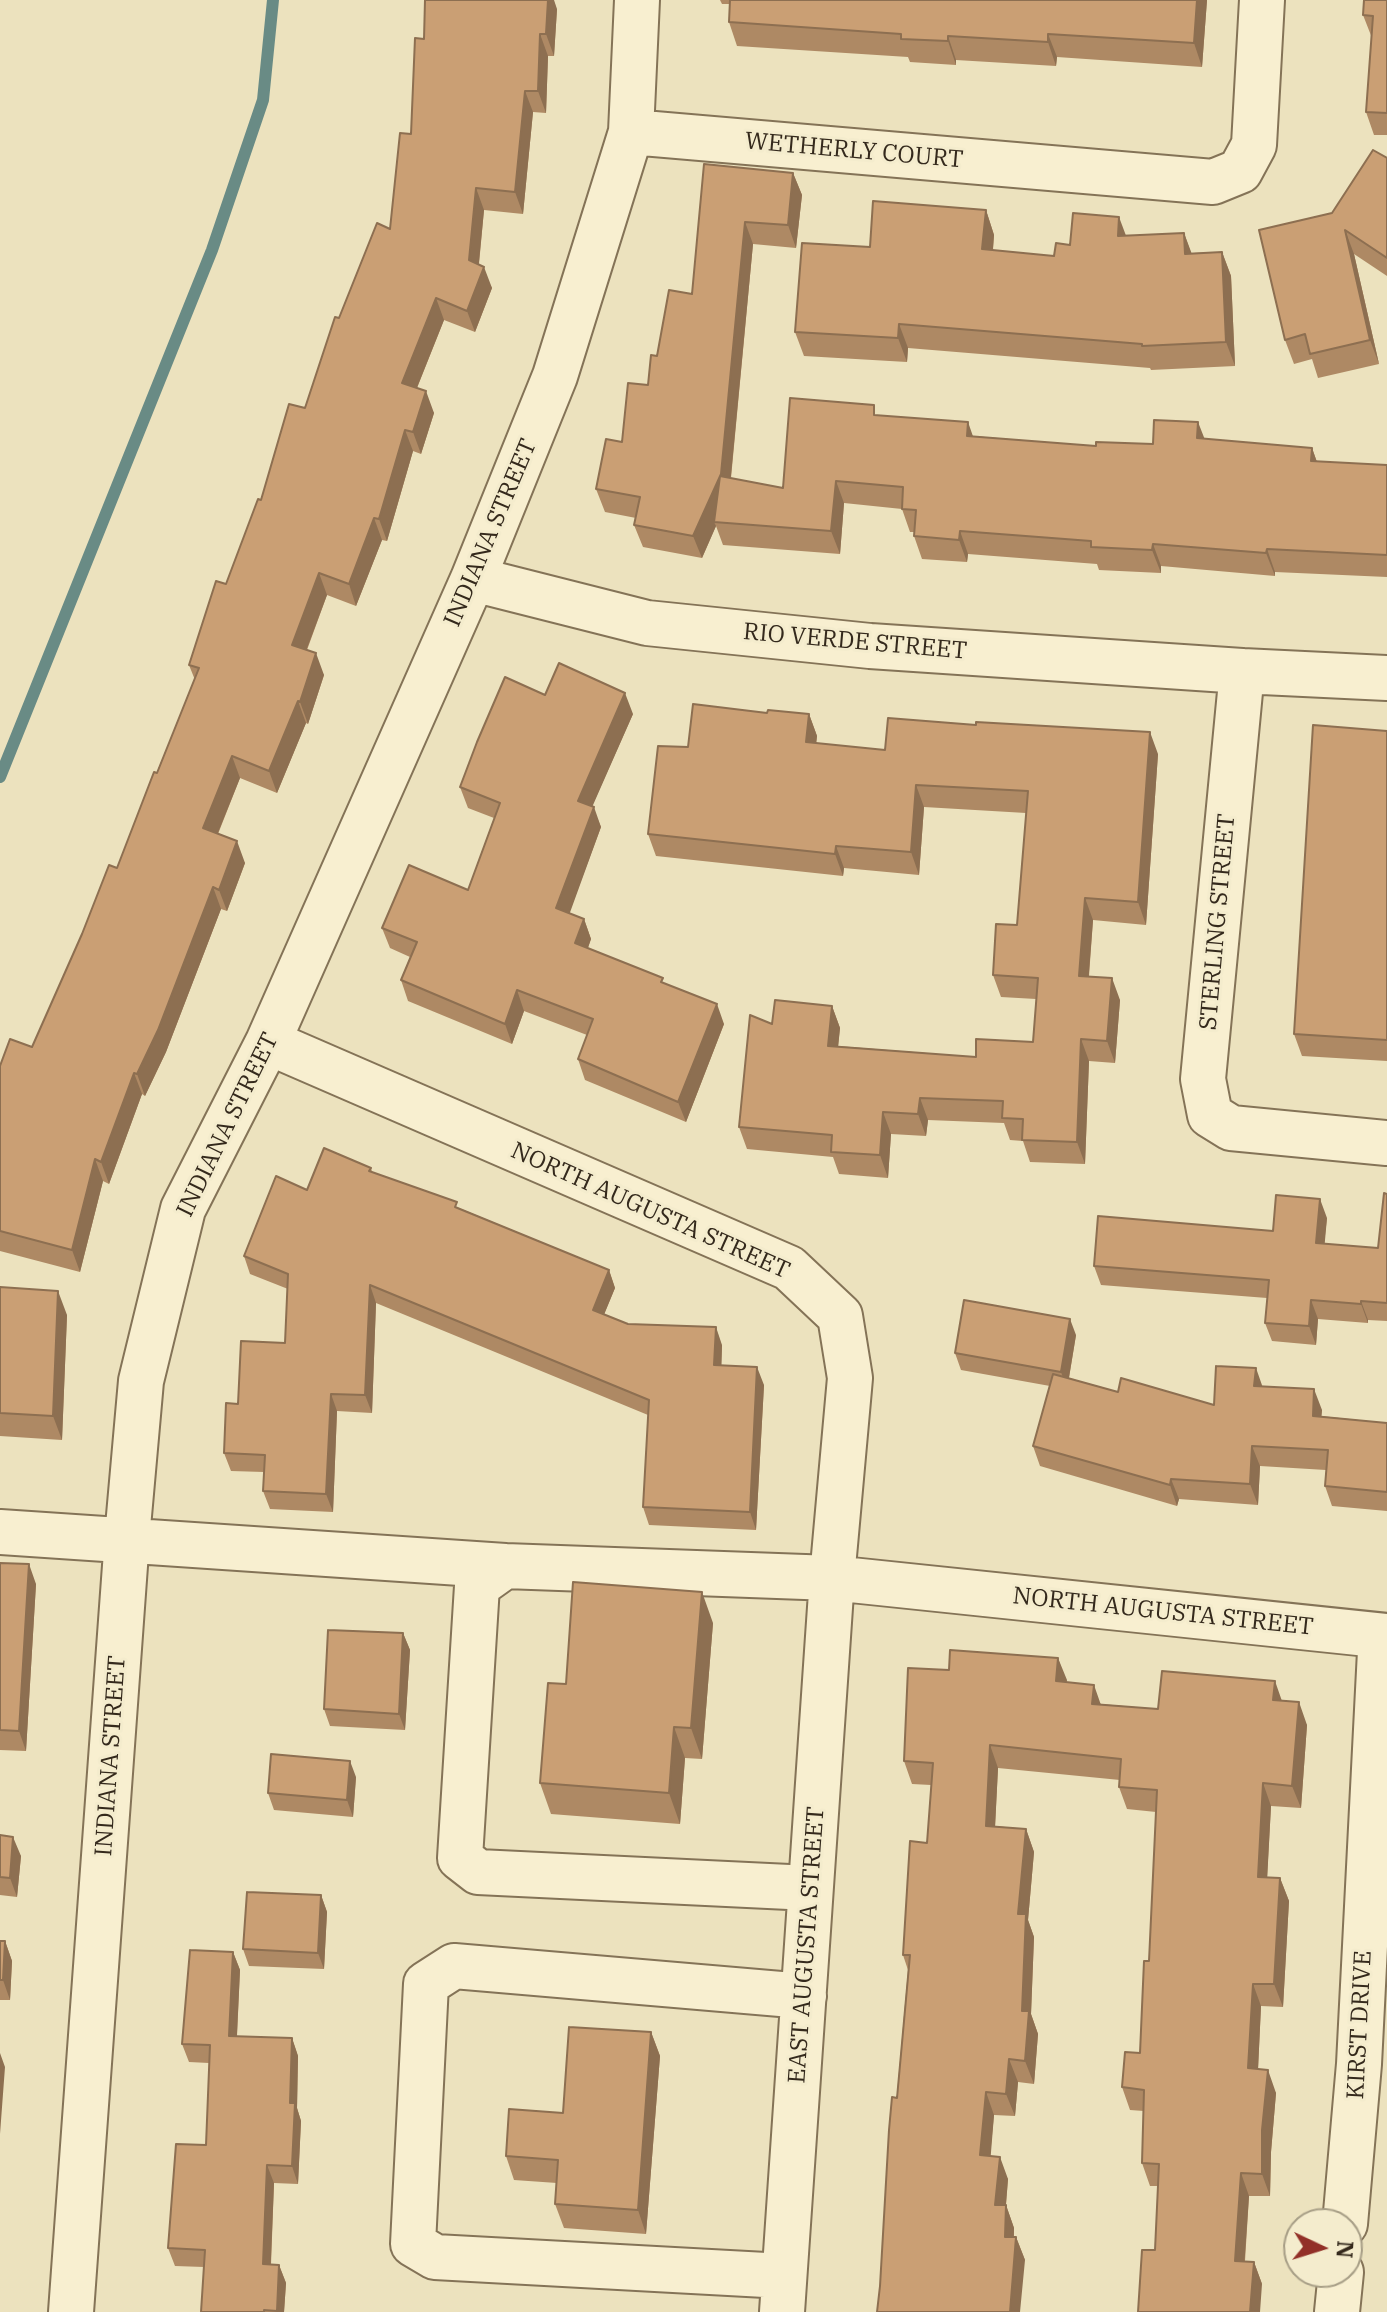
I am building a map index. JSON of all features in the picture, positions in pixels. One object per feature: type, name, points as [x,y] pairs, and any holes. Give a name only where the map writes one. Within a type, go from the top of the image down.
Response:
[{"type":"street","name":"INDIANA STREET","points":[[71,2312],[141,1381],[183,1209],[268,1042],[473,579],[555,376],[631,132],[637,0]]},
{"type":"street","name":"WETHERLY COURT","points":[[631,132],[1213,182],[1240,171],[1254,145],[1262,0]]},
{"type":"street","name":"RIO VERDE STREET","points":[[473,579],[647,623],[870,646],[1387,678]]},
{"type":"street","name":"STERLING STREET","points":[[1242,671],[1203,1079],[1210,1115],[1231,1128],[1387,1143]]},
{"type":"street","name":"NORTH AUGUSTA STREET","points":[[268,1042],[789,1268],[840,1316],[850,1378],[832,1578],[1386,1636]]},
{"type":"street","points":[[0,1532],[127,1538],[505,1566],[832,1578]]},
{"type":"street","points":[[505,1566],[477,1586],[460,1858],[478,1872],[810,1888]]},
{"type":"street","name":"EAST AUGUSTA STREET","points":[[783,2294],[832,1578]]},
{"type":"street","name":"KIRST DRIVE","points":[[1346,2208],[1359,2064],[1380,1651],[1386,1636]]},
{"type":"street","points":[[783,2294],[435,2257],[413,2244],[426,1984],[454,1966],[804,1996]]},
{"type":"street","points":[[1337,2312],[1339,2288]]},
{"type":"building","points":[[425,0],[548,0],[546,34],[540,34],[538,91],[525,91],[515,192],[476,188],[469,260],[484,267],[467,311],[436,298],[402,383],[426,391],[413,432],[405,430],[379,519],[374,518],[349,584],[319,573],[292,645],[316,653],[300,702],[269,771],[232,756],[203,828],[237,841],[219,890],[213,887],[158,1030],[137,1074],[134,1073],[101,1162],[95,1159],[72,1250],[0,1231],[0,1066],[10,1039],[32,1047],[109,865],[117,868],[199,668],[189,665],[216,581],[226,584],[258,499],[261,500],[289,404],[305,408],[335,317],[339,318],[377,223],[390,229],[400,133],[411,134],[415,38],[424,39]]},
{"type":"building","points":[[730,0],[1197,0],[1194,43],[1048,34],[1048,42],[948,36],[948,41],[901,39],[901,34],[729,22]]},
{"type":"building","points":[[1364,0],[1387,0],[1387,113],[1366,112],[1373,16],[1363,15]]},
{"type":"building","points":[[1373,150],[1387,158],[1387,258],[1345,230],[1370,340],[1310,354],[1305,334],[1285,340],[1259,230],[1332,213]]},
{"type":"building","points":[[704,164],[793,173],[788,225],[745,222],[721,474],[693,536],[634,525],[640,497],[596,489],[606,439],[622,442],[628,383],[648,385],[651,355],[657,356],[669,290],[692,294]]},
{"type":"building","points":[[873,201],[986,210],[982,249],[1054,256],[1056,243],[1070,245],[1073,213],[1119,217],[1118,236],[1184,233],[1185,254],[1222,252],[1226,342],[1142,346],[899,324],[898,338],[795,332],[802,243],[870,247]]},
{"type":"building","points":[[790,398],[874,405],[874,415],[968,422],[967,436],[1096,446],[1096,442],[1153,444],[1154,420],[1198,422],[1197,438],[1312,448],[1311,461],[1387,465],[1387,555],[1267,549],[1266,553],[1153,544],[1152,550],[1091,547],[1091,541],[960,531],[959,540],[914,536],[916,510],[902,509],[903,487],[836,481],[831,531],[714,522],[720,476],[783,488]]},
{"type":"building","points":[[559,663],[625,693],[578,801],[594,807],[556,908],[584,919],[575,943],[663,978],[661,982],[717,1004],[678,1102],[578,1059],[593,1019],[517,990],[505,1024],[401,980],[417,942],[382,928],[409,865],[468,890],[500,803],[460,787],[477,742],[505,677],[545,695]]},
{"type":"building","points":[[693,704],[767,713],[768,710],[809,714],[806,742],[885,750],[888,718],[1150,732],[1138,902],[1085,898],[1079,976],[1112,978],[1107,1041],[1081,1039],[1077,1142],[1022,1140],[1023,1119],[1002,1118],[1003,1101],[920,1098],[918,1114],[883,1112],[880,1155],[831,1152],[832,1135],[739,1127],[750,1015],[772,1024],[775,1000],[832,1006],[828,1046],[976,1057],[976,1039],[1033,1042],[1038,978],[993,975],[996,924],[1017,925],[1028,791],[916,785],[911,852],[836,846],[835,854],[648,834],[658,746],[688,747]]},
{"type":"building","points":[[1313,725],[1387,731],[1387,1040],[1294,1034]]},
{"type":"building","points":[[324,1148],[371,1168],[369,1171],[457,1202],[455,1207],[609,1270],[593,1310],[628,1324],[716,1327],[714,1365],[757,1367],[750,1512],[643,1507],[649,1400],[370,1285],[365,1395],[331,1394],[326,1494],[263,1491],[265,1455],[224,1453],[226,1403],[238,1404],[241,1341],[285,1343],[288,1274],[244,1256],[276,1176],[307,1190]]},
{"type":"building","points":[[1384,1193],[1387,1194],[1387,1303],[1311,1300],[1309,1326],[1265,1323],[1269,1280],[1094,1266],[1098,1216],[1273,1231],[1276,1195],[1320,1199],[1316,1243],[1378,1248]]},
{"type":"building","points":[[0,1287],[58,1291],[53,1416],[0,1413]]},
{"type":"building","points":[[964,1300],[1070,1319],[1061,1372],[955,1353]]},
{"type":"building","points":[[1216,1366],[1256,1368],[1254,1386],[1314,1389],[1313,1416],[1387,1423],[1387,1492],[1325,1486],[1328,1450],[1252,1446],[1250,1484],[1171,1479],[1170,1485],[1033,1446],[1053,1374],[1118,1392],[1121,1378],[1214,1405]]},
{"type":"building","points":[[0,1563],[29,1564],[19,1731],[0,1730]]},
{"type":"building","points":[[573,1582],[702,1592],[691,1728],[674,1727],[669,1793],[540,1783],[548,1683],[566,1684]]},
{"type":"building","points":[[328,1630],[403,1633],[399,1714],[324,1709]]},
{"type":"building","points":[[950,1650],[1058,1658],[1056,1681],[1094,1685],[1092,1704],[1158,1709],[1162,1671],[1275,1681],[1273,1700],[1299,1702],[1292,1786],[1263,1783],[1258,1877],[1280,1878],[1274,1984],[1253,1984],[1248,2068],[1268,2070],[1262,2130],[1262,2174],[1241,2173],[1235,2261],[1254,2262],[1250,2312],[1138,2312],[1142,2250],[1155,2250],[1159,2164],[1142,2163],[1144,2090],[1122,2087],[1125,2052],[1140,2053],[1144,1961],[1149,1961],[1157,1790],[1119,1787],[1121,1759],[990,1745],[986,1826],[1026,1829],[1018,1914],[1026,1914],[1022,2011],[1029,2011],[1025,2061],[1009,2059],[1006,2094],[986,2092],[980,2155],[1000,2157],[995,2205],[1006,2205],[1005,2237],[1016,2237],[1010,2312],[877,2312],[892,2097],[897,2098],[910,1955],[903,1955],[910,1841],[927,1843],[933,1763],[904,1761],[908,1668],[949,1670]]},
{"type":"building","points":[[271,1754],[350,1761],[347,1800],[268,1793]]},
{"type":"building","points":[[0,1835],[13,1837],[10,1878],[0,1877]]},
{"type":"building","points":[[247,1892],[321,1895],[318,1953],[243,1949]]},
{"type":"building","points":[[0,1941],[5,1941],[3,1980],[0,1980]]},
{"type":"building","points":[[190,1950],[233,1952],[229,2036],[292,2038],[290,2103],[295,2103],[292,2166],[267,2165],[263,2264],[279,2265],[277,2311],[201,2312],[205,2250],[168,2248],[176,2144],[206,2145],[210,2045],[182,2044]]},
{"type":"building","points":[[569,2027],[651,2032],[638,2210],[555,2204],[558,2160],[506,2156],[509,2109],[563,2113]]},
{"type":"waterway","points":[[0,777],[212,250],[263,100],[273,0]]}]
